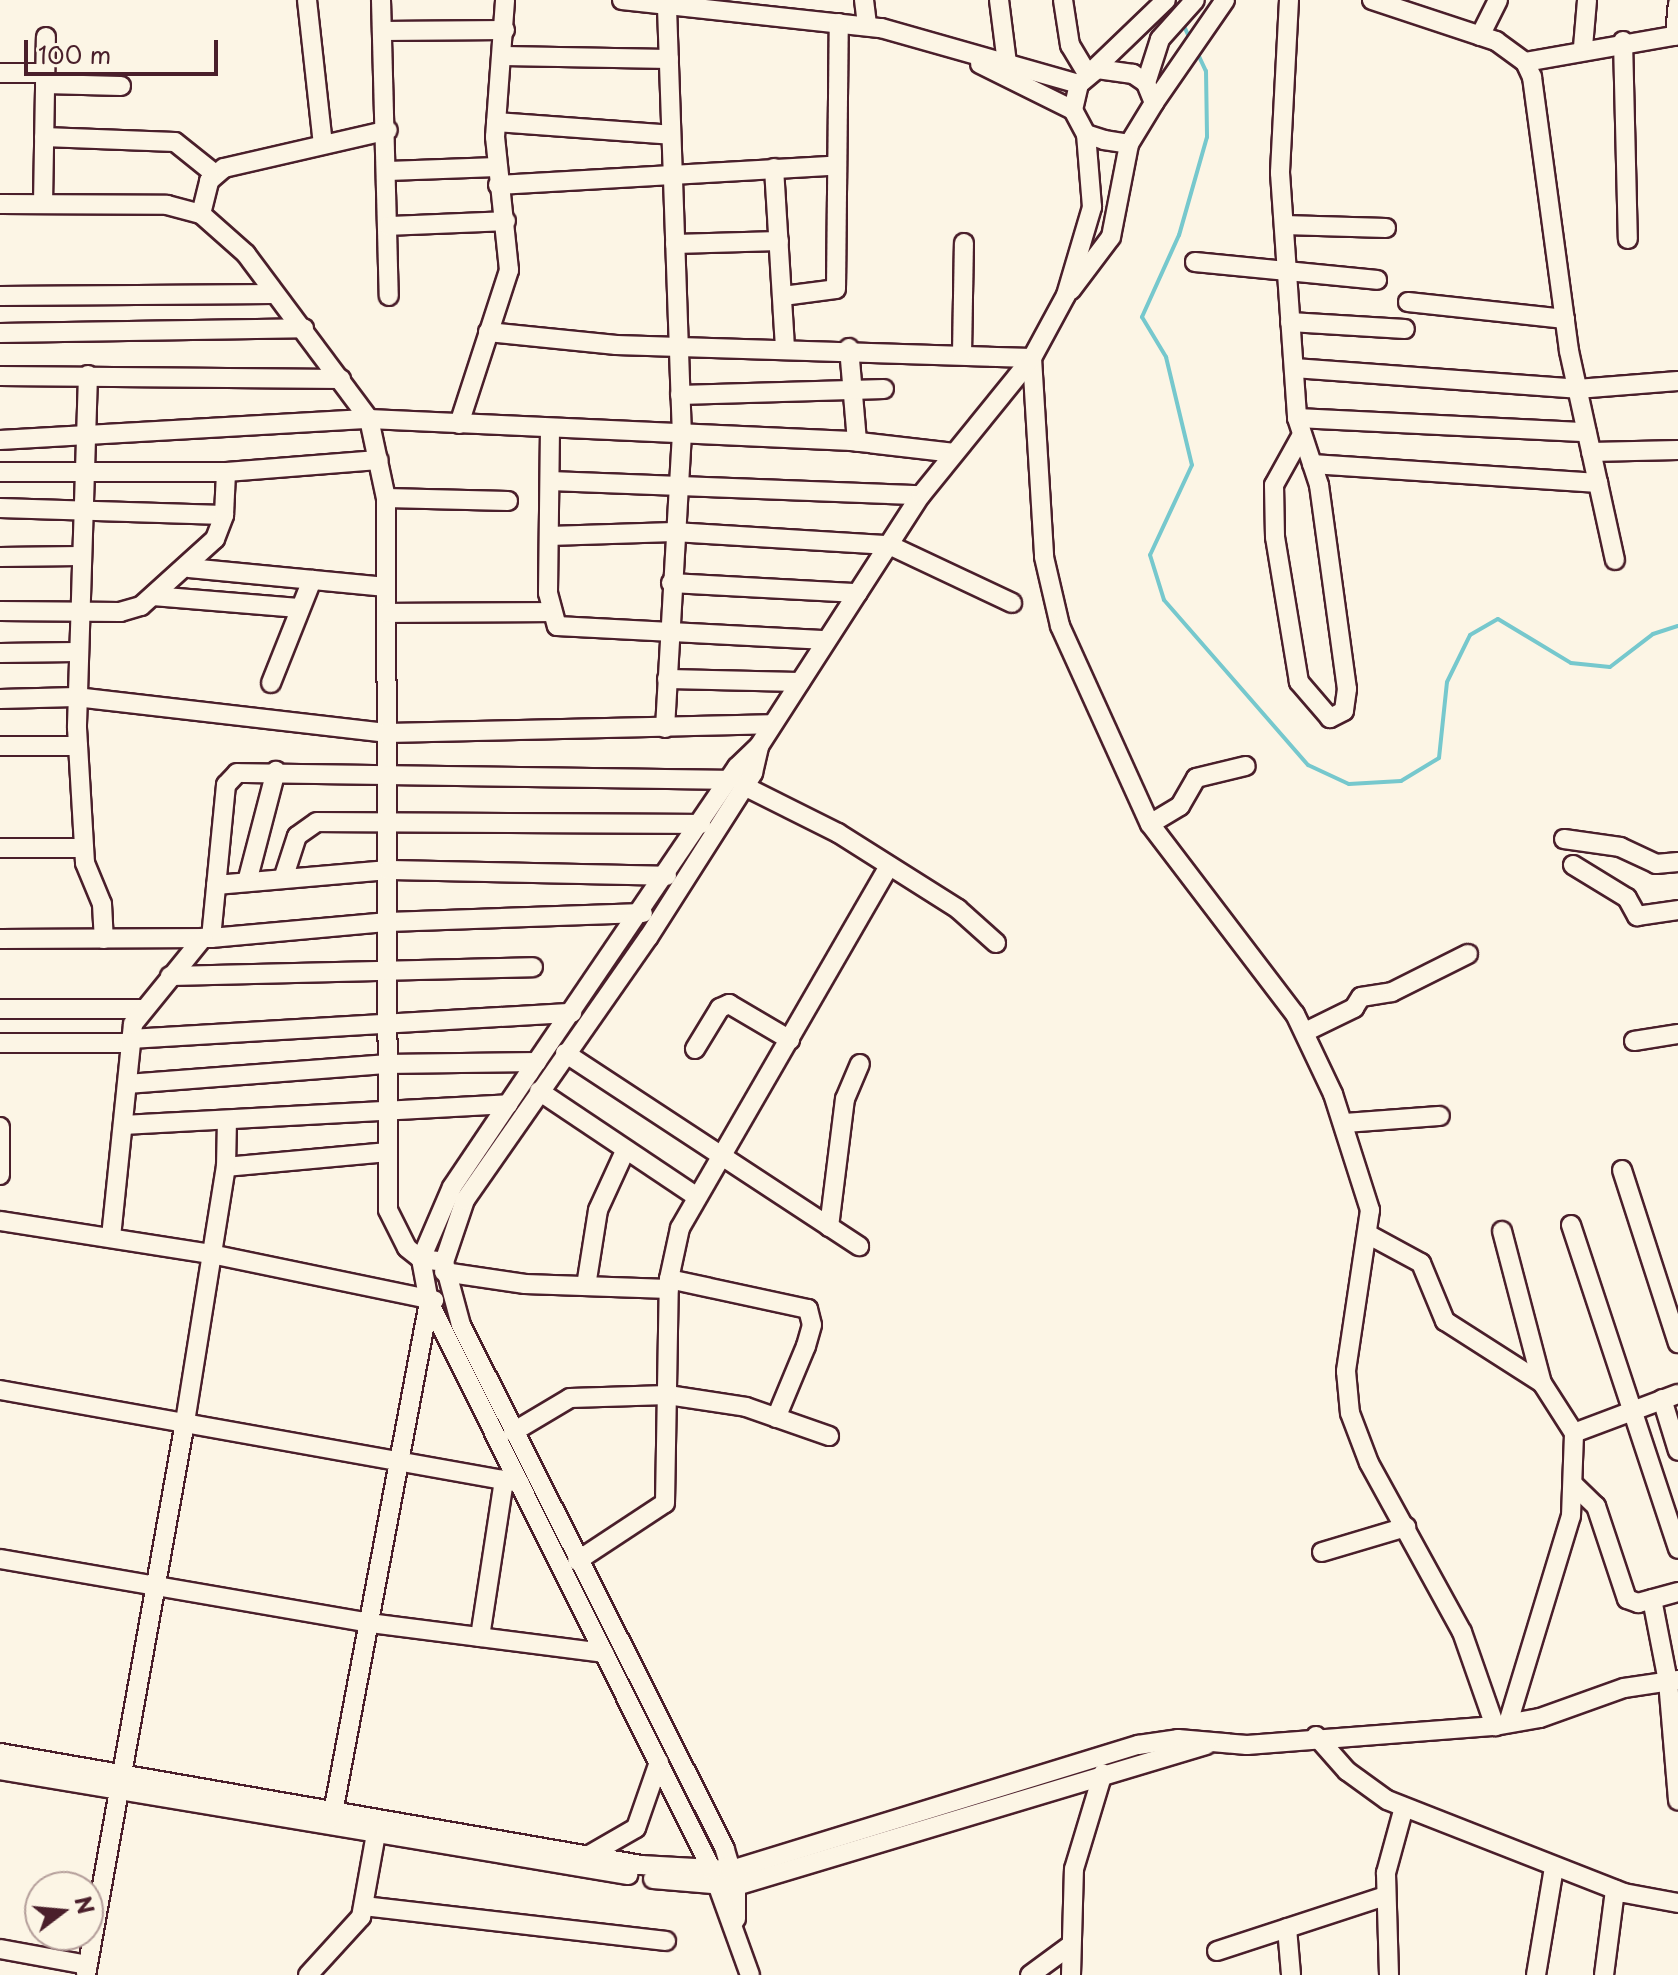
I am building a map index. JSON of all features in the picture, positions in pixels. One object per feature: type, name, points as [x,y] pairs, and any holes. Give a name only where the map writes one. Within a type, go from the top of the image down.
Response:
[{"type":"street","points":[[307,0],[323,144]]},
{"type":"street","points":[[381,0],[388,130],[389,296]]},
{"type":"street","points":[[459,424],[509,270],[506,221],[498,176],[496,122],[504,56],[505,0]]},
{"type":"street","points":[[622,0],[667,9],[867,26],[1083,80],[1108,69],[1146,83]]},
{"type":"street","points":[[864,0],[867,26]]},
{"type":"street","points":[[999,0],[1007,63]]},
{"type":"street","points":[[1063,0],[1070,45],[1083,80]]},
{"type":"street","points":[[1073,110],[1083,80],[1142,29],[1166,0]]},
{"type":"street","points":[[1154,103],[1146,83],[1160,39],[1195,0]]},
{"type":"street","points":[[1289,0],[1280,107],[1284,225],[1297,418],[1300,438],[1312,464],[1347,689],[1344,711],[1330,718],[1299,682],[1275,537],[1274,485],[1300,438]]},
{"type":"street","points":[[1372,0],[1480,36],[1525,62],[1583,47],[1676,36],[1678,4]]},
{"type":"street","points":[[1480,36],[1498,0]]},
{"type":"street","points":[[1583,47],[1587,0]]},
{"type":"street","points":[[750,1975],[724,1879],[577,1561],[449,1297],[444,1267],[465,1200],[565,1053],[772,724],[921,495],[1032,358],[1066,295],[1111,237],[1129,144],[1154,103],[1182,68],[1220,6]]},
{"type":"street","points":[[665,728],[671,583],[682,437],[667,9]]},
{"type":"street","points":[[783,296],[836,289],[832,166],[839,23]]},
{"type":"street","points":[[382,31],[505,30]]},
{"type":"street","points":[[43,204],[46,37]]},
{"type":"street","points":[[1623,41],[1628,239]]},
{"type":"street","points":[[934,42],[1073,110],[1086,134],[1092,207],[1066,295]]},
{"type":"street","points":[[504,56],[669,59]]},
{"type":"street","points":[[1525,62],[1538,111],[1577,389],[1615,560]]},
{"type":"street","points":[[0,73],[121,86]]},
{"type":"street","points":[[496,122],[671,135]]},
{"type":"street","points":[[215,174],[323,144],[388,130]]},
{"type":"street","points":[[1086,134],[1129,144]]},
{"type":"street","points":[[44,137],[175,142],[215,174]]},
{"type":"street","points":[[388,171],[673,178],[832,166]]},
{"type":"street","points":[[774,168],[785,346]]},
{"type":"street","points":[[201,214],[215,174]]},
{"type":"street","points":[[0,204],[167,205],[201,214],[246,254],[369,419],[386,498],[388,922],[385,1064],[392,1225],[421,1259],[429,1302],[512,1482],[724,1879]]},
{"type":"street","points":[[388,226],[506,221]]},
{"type":"street","points":[[1284,225],[1386,228]]},
{"type":"street","points":[[675,244],[779,241]]},
{"type":"street","points":[[962,354],[964,243]]},
{"type":"street","points":[[1195,262],[1377,280]]},
{"type":"street","points":[[0,296],[273,294]]},
{"type":"street","points":[[1408,302],[1565,319]]},
{"type":"street","points":[[1290,322],[1405,329]]},
{"type":"street","points":[[0,333],[304,328]]},
{"type":"street","points":[[488,332],[679,345],[849,348],[1032,358]]},
{"type":"street","points":[[849,348],[857,442]]},
{"type":"street","points":[[1032,358],[1049,588],[1060,626],[1150,824],[1305,1032],[1344,1123],[1365,1183],[1371,1236],[1346,1394],[1369,1463],[1462,1632],[1502,1725]]},
{"type":"street","points":[[1294,368],[1577,389],[1678,381]]},
{"type":"street","points":[[88,375],[76,697],[84,848],[102,904],[104,939]]},
{"type":"street","points":[[0,376],[341,379]]},
{"type":"street","points":[[680,395],[884,389]]},
{"type":"street","points":[[1297,418],[1587,432]]},
{"type":"street","points":[[0,440],[85,438],[369,419],[682,437],[857,442],[954,453]]},
{"type":"street","points":[[550,429],[551,612],[562,629],[827,640]]},
{"type":"street","points":[[1591,452],[1678,450]]},
{"type":"street","points":[[0,472],[226,472],[379,460]]},
{"type":"street","points":[[1312,464],[1598,483]]},
{"type":"street","points":[[0,611],[120,612],[153,596],[189,568],[215,539],[224,515],[226,472]]},
{"type":"street","points":[[550,481],[921,495]]},
{"type":"street","points":[[386,498],[508,501]]},
{"type":"street","points":[[0,508],[82,508],[224,515]]},
{"type":"street","points":[[549,536],[674,532],[889,545],[1012,603]]},
{"type":"street","points":[[0,557],[80,556]]},
{"type":"street","points":[[189,568],[386,587]]},
{"type":"street","points":[[271,683],[312,580]]},
{"type":"street","points":[[671,583],[858,593]]},
{"type":"street","points":[[153,596],[299,608]]},
{"type":"street","points":[[386,613],[551,612]]},
{"type":"street","points":[[0,653],[76,652]]},
{"type":"street","points":[[667,679],[800,682]]},
{"type":"street","points":[[0,699],[76,697],[386,733],[772,724]]},
{"type":"street","points":[[0,746],[78,746]]},
{"type":"street","points":[[1150,824],[1180,806],[1196,778],[1246,766]]},
{"type":"street","points":[[111,1237],[130,1041],[142,1009],[207,938],[230,777],[246,770],[387,778],[736,783],[889,866],[958,909],[996,943]]},
{"type":"street","points":[[247,882],[276,771]]},
{"type":"street","points":[[421,1259],[446,1199],[508,1104],[643,913],[701,824],[736,783]]},
{"type":"street","points":[[283,879],[297,836],[310,823],[387,826],[701,824]]},
{"type":"street","points":[[1564,839],[1620,847],[1656,864],[1678,862]]},
{"type":"street","points":[[0,848],[84,848]]},
{"type":"street","points":[[1573,865],[1627,898],[1637,916],[1678,910]]},
{"type":"street","points":[[577,1561],[665,1503],[669,1284],[680,1228],[889,866]]},
{"type":"street","points":[[216,885],[388,870],[667,876]]},
{"type":"street","points":[[0,939],[207,938],[388,922],[643,913]]},
{"type":"street","points":[[1305,1032],[1354,1008],[1361,997],[1392,992],[1468,954]]},
{"type":"street","points":[[170,976],[533,967]]},
{"type":"street","points":[[695,1049],[720,1008],[729,1004],[790,1040]]},
{"type":"street","points":[[0,1009],[142,1009]]},
{"type":"street","points":[[0,1043],[130,1041],[572,1013]]},
{"type":"street","points":[[1634,1041],[1678,1034]]},
{"type":"street","points":[[565,1053],[859,1246]]},
{"type":"street","points":[[127,1084],[385,1064],[537,1062]]},
{"type":"street","points":[[829,1227],[845,1099],[860,1064]]},
{"type":"street","points":[[539,1091],[696,1196]]},
{"type":"street","points":[[123,1125],[508,1104]]},
{"type":"street","points":[[1344,1123],[1440,1116]]},
{"type":"street","points":[[0,1949],[87,1970],[153,1585],[185,1422],[226,1167],[227,1121]]},
{"type":"street","points":[[0,1127],[0,1175]]},
{"type":"street","points":[[586,1286],[598,1210],[625,1151]]},
{"type":"street","points":[[226,1167],[387,1152]]},
{"type":"street","points":[[1622,1170],[1678,1343]]},
{"type":"street","points":[[0,1221],[211,1254],[429,1302],[449,1297]]},
{"type":"street","points":[[1571,1225],[1678,1549]]},
{"type":"street","points":[[1502,1231],[1542,1383],[1574,1433],[1575,1486],[1502,1725]]},
{"type":"street","points":[[1371,1236],[1421,1263],[1454,1329],[1542,1383]]},
{"type":"street","points":[[421,1259],[444,1267],[586,1286],[669,1284],[808,1309],[812,1325],[806,1346],[776,1418]]},
{"type":"street","points":[[332,1818],[429,1302]]},
{"type":"street","points":[[0,1390],[512,1482]]},
{"type":"street","points":[[513,1432],[570,1398],[668,1395],[776,1418],[829,1436]]},
{"type":"street","points":[[1574,1433],[1670,1397],[1678,1451]]},
{"type":"street","points":[[480,1637],[512,1482]]},
{"type":"street","points":[[1575,1486],[1596,1506],[1627,1599],[1652,1599],[1678,1592]]},
{"type":"street","points":[[1322,1552],[1406,1527]]},
{"type":"street","points":[[0,1559],[370,1623],[604,1653]]},
{"type":"street","points":[[1652,1599],[1673,1680],[1678,1801]]},
{"type":"street","points":[[332,1818],[376,1834],[724,1879],[1110,1765],[1212,1743],[1502,1725],[1673,1680]]},
{"type":"street","points":[[1316,1736],[1367,1789],[1404,1807],[1615,1890],[1678,1903]]},
{"type":"street","points":[[0,1753],[119,1780],[332,1818],[589,1855],[724,1879]]},
{"type":"street","points":[[589,1855],[636,1828],[659,1762]]},
{"type":"street","points":[[1071,1975],[1074,1869],[1110,1765]]},
{"type":"street","points":[[0,1770],[119,1780]]},
{"type":"street","points":[[1389,1975],[1385,1896],[1404,1807]]},
{"type":"street","points":[[308,1975],[349,1934],[364,1906],[376,1834]]},
{"type":"street","points":[[1536,1975],[1554,1867]]},
{"type":"street","points":[[1604,1975],[1615,1890]]},
{"type":"street","points":[[1217,1951],[1385,1896]]},
{"type":"street","points":[[364,1906],[666,1941]]},
{"type":"street","points":[[1287,1928],[1291,1975]]},
{"type":"street","points":[[1030,1975],[1071,1945]]},
{"type":"waterway","points":[[1183,24],[1191,41]]},
{"type":"waterway","points":[[1197,52],[1206,71],[1207,137],[1179,235],[1142,317],[1166,357],[1192,465],[1150,555],[1164,600],[1308,765],[1349,784],[1401,781],[1439,758],[1447,682],[1470,635],[1498,619],[1571,663],[1610,667],[1653,634],[1678,626]]}]
